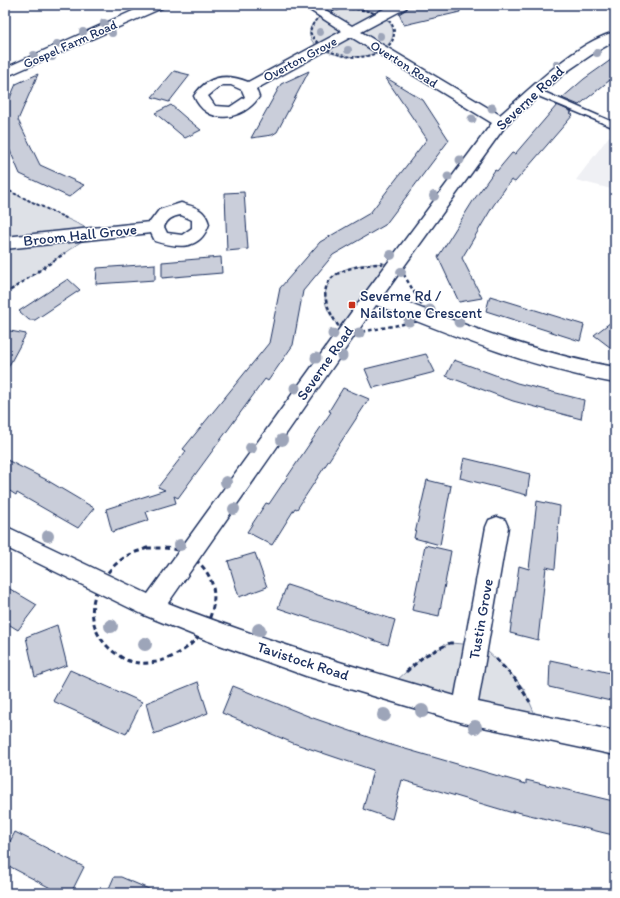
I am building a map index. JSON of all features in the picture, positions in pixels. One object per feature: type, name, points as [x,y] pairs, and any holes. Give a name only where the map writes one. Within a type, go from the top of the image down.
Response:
[{"type":"street","name":"Gospel Farm Road","points":[[5,73],[157,5]]},
{"type":"street","name":"Overton Road","points":[[308,5],[501,122]]},
{"type":"street","name":"Overton Grove","points":[[248,87],[401,5]]},
{"type":"street","name":"Severne Road","points":[[152,607],[372,297],[501,122],[561,68],[589,50],[615,36]]},
{"type":"street","name":"Broom Hall Grove","points":[[5,243],[156,227]]},
{"type":"street","points":[[372,297],[509,349],[565,366],[615,375]]},
{"type":"street","name":"Tustin Grove","points":[[464,711],[497,527]]},
{"type":"street","name":"Tavistock Road","points":[[5,536],[152,607],[206,629],[306,664],[464,711],[615,743]]},
{"type":"lane","points":[[534,91],[615,126]]},
{"type":"shaded area","points":[[355,8],[374,13],[387,20],[392,29],[392,38],[387,46],[376,53],[362,56],[344,56],[327,52],[316,45],[310,37],[310,29],[315,21],[324,14],[338,10]]},
{"type":"shaded area","points":[[615,130],[615,190],[576,180],[607,139]]},
{"type":"shaded area","points":[[5,189],[95,232],[5,294]]},
{"type":"shaded area","points":[[397,263],[345,335],[333,319],[326,305],[325,300],[327,287],[332,278],[340,271],[351,267]]},
{"type":"shaded area","points":[[450,643],[476,645],[487,651],[509,671],[524,689],[541,728],[388,688],[424,656]]},
{"type":"building","points":[[408,5],[459,5],[460,12],[404,25],[399,14],[407,9]]},
{"type":"building","points":[[615,57],[615,76],[579,105],[562,98],[584,79]]},
{"type":"building","points":[[174,71],[190,75],[169,102],[152,97]]},
{"type":"building","points":[[309,71],[277,132],[272,135],[251,138],[281,84]]},
{"type":"building","points":[[38,74],[18,120],[40,165],[84,185],[69,197],[20,174],[8,146],[5,151],[5,91],[9,100],[16,84]]},
{"type":"building","points":[[385,77],[423,100],[449,140],[385,225],[333,255],[303,291],[293,345],[268,381],[265,379],[178,498],[174,496],[176,503],[146,512],[149,520],[112,532],[106,509],[165,490],[158,487],[186,451],[183,449],[269,343],[280,288],[320,242],[370,213],[427,139]]},
{"type":"building","points":[[171,105],[201,130],[185,138],[155,113]]},
{"type":"building","points":[[557,105],[572,112],[570,113],[573,115],[515,182],[511,180],[493,206],[462,258],[482,298],[459,302],[438,257],[473,201],[495,170],[497,171],[512,153],[515,154]]},
{"type":"building","points":[[244,192],[248,249],[227,251],[225,193]]},
{"type":"building","points":[[221,257],[222,273],[162,278],[162,262]]},
{"type":"building","points":[[155,264],[155,280],[96,284],[97,268]]},
{"type":"building","points":[[68,279],[80,290],[35,320],[29,320],[19,311]]},
{"type":"building","points":[[490,296],[584,325],[580,341],[486,311]]},
{"type":"building","points":[[615,319],[615,351],[594,335]]},
{"type":"building","points":[[5,330],[26,334],[5,373]]},
{"type":"building","points":[[426,354],[435,372],[373,388],[365,369]]},
{"type":"building","points":[[454,360],[517,383],[584,400],[581,419],[513,401],[446,376]]},
{"type":"building","points":[[343,388],[369,399],[297,509],[295,508],[272,545],[247,532],[266,503],[269,504],[331,412],[329,411]]},
{"type":"building","points":[[464,458],[530,474],[527,495],[460,478]]},
{"type":"building","points":[[5,459],[45,479],[94,508],[78,528],[17,493],[16,495],[5,488]]},
{"type":"building","points":[[427,480],[451,486],[440,545],[414,538]]},
{"type":"building","points":[[537,501],[560,506],[555,569],[546,567],[538,640],[510,633],[519,566],[529,569]]},
{"type":"building","points":[[425,545],[451,551],[439,616],[412,610]]},
{"type":"building","points":[[255,553],[267,587],[239,597],[228,561]]},
{"type":"building","points":[[287,585],[395,620],[388,645],[278,608]]},
{"type":"building","points":[[5,586],[37,605],[18,630],[5,622]]},
{"type":"building","points":[[57,625],[67,665],[35,677],[26,637]]},
{"type":"building","points":[[550,660],[615,674],[615,702],[549,687]]},
{"type":"building","points":[[70,670],[142,702],[126,734],[53,701]]},
{"type":"building","points":[[198,682],[208,713],[154,734],[146,703]]},
{"type":"building","points":[[233,686],[313,718],[388,744],[526,784],[526,780],[613,801],[613,835],[513,811],[513,813],[402,780],[392,819],[363,809],[373,770],[293,743],[222,713]]},
{"type":"building","points":[[15,832],[84,867],[71,893],[60,893],[5,864],[5,851]]},
{"type":"building","points":[[114,877],[121,877],[158,893],[107,893]]},
{"type":"place","name":"Severne Rd / Nailstone Crescent","points":[[352,305]]}]
